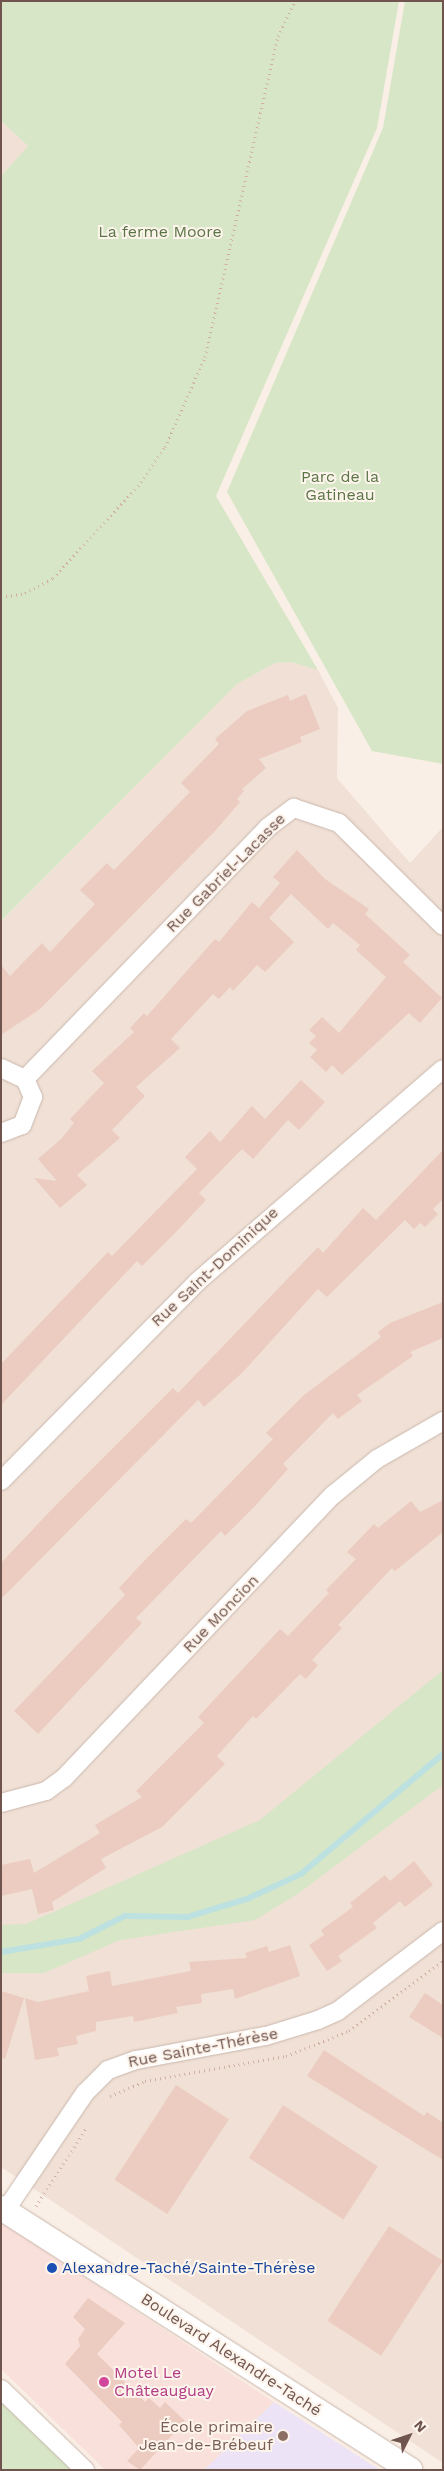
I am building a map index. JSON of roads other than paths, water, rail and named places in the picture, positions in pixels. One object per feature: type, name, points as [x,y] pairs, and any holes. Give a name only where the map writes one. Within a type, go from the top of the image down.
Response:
[{"type":"main road","name":"Boulevard Alexandre-Taché","points":[[3,2210],[410,2470]]},
{"type":"street","name":"Rue Gabriel-Lacasse","points":[[25,1078],[267,828],[294,808],[339,823],[443,926]]},
{"type":"street","points":[[1,1068],[25,1078],[33,1097],[29,1117],[13,1130],[1,1132]]},
{"type":"street","name":"Rue Saint-Dominique","points":[[1,1481],[197,1282],[443,1069]]},
{"type":"street","name":"Rue Moncion","points":[[1,1803],[46,1792],[64,1778],[333,1495],[377,1459],[443,1421]]},
{"type":"street","name":"Rue Sainte-Thérèse","points":[[3,2210],[85,2093],[108,2070],[136,2060],[266,2036],[318,2020],[338,2011],[443,1931]]},
{"type":"street","points":[[1,2389],[85,2470]]},
{"type":"waterway","points":[[1,1952],[79,1939],[125,1916],[188,1917],[247,1899],[301,1874],[443,1754]]},
{"type":"place","name":"Alexandre-Taché/Sainte-Thérèse","points":[[52,2268]]},
{"type":"place","name":"Motel Le Châteauguay","points":[[104,2382]]},
{"type":"place","name":"École primaire Jean-de-Brébeuf","points":[[283,2436]]},
{"type":"park label","name":"La ferme Moore","points":[[160,232]]},
{"type":"park label","name":"Parc de la Gatineau","points":[[340,486]]}]
